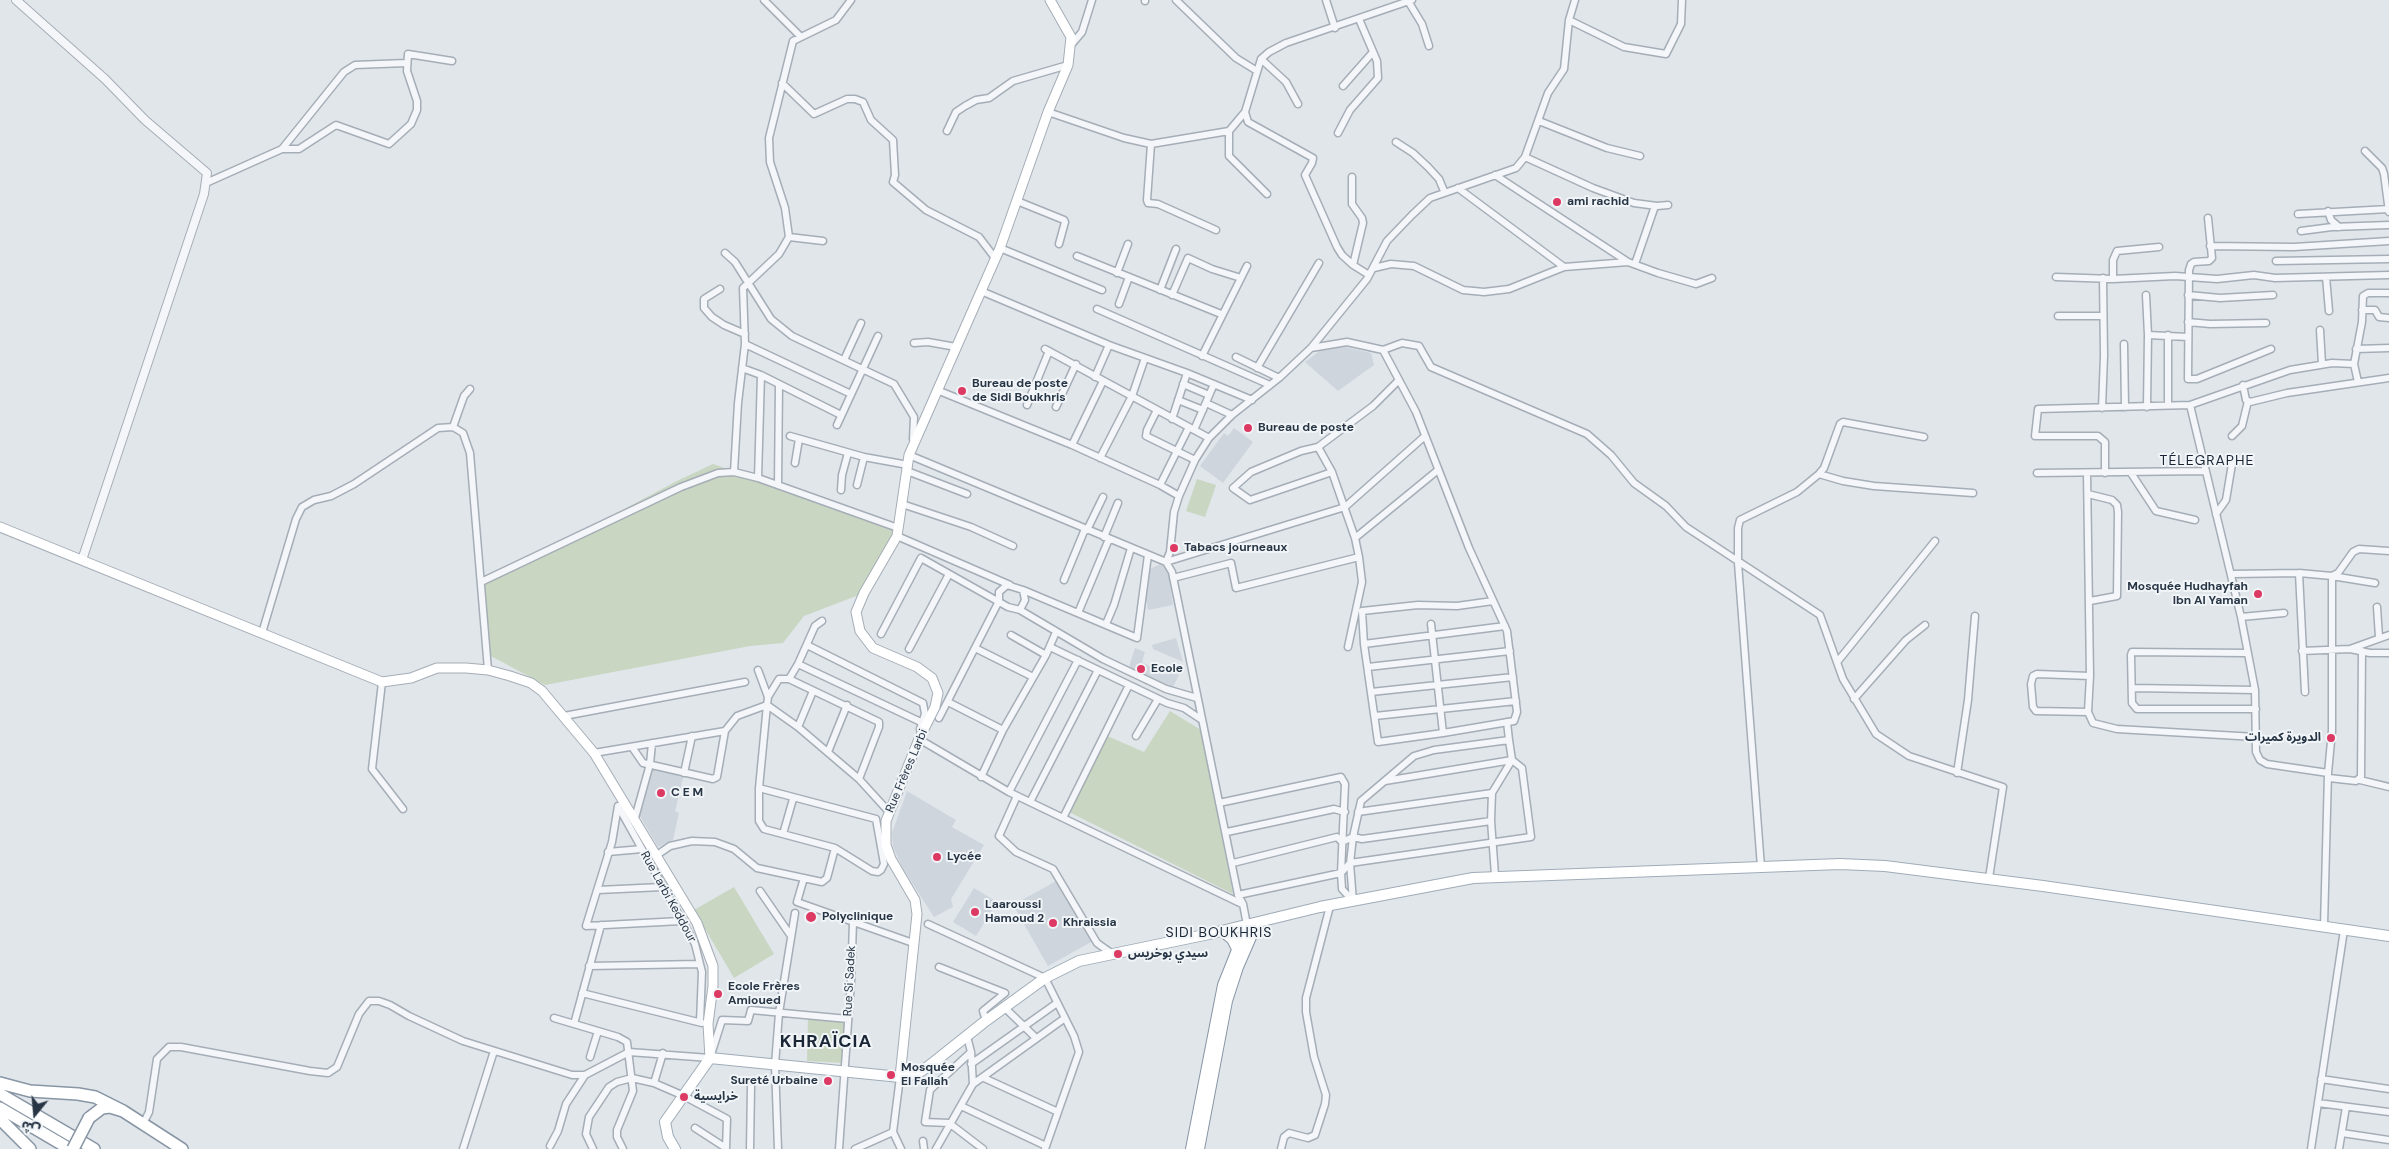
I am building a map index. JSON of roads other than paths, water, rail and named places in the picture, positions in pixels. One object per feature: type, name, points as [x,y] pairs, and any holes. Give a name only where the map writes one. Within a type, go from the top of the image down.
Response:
[{"type":"highway","points":[[0,1083],[30,1091],[95,1097],[123,1111],[182,1149]]},
{"type":"highway","points":[[0,1094],[94,1149]]},
{"type":"highway","points":[[0,1108],[72,1149],[89,1118],[102,1108],[110,1107],[123,1111]]},
{"type":"highway","points":[[0,1119],[30,1149]]},
{"type":"highway","points":[[168,1140],[178,1149]]},
{"type":"main road","points":[[898,532],[909,455],[1000,248],[1048,112],[1068,65],[1071,45],[1068,30],[1050,0]]},
{"type":"main road","points":[[0,526],[382,682],[411,678],[437,668],[488,670],[531,683],[542,691],[594,753],[635,818],[697,922],[713,966],[713,986],[704,1023],[710,1058],[665,1122],[668,1138],[675,1149]]},
{"type":"main road","name":"Rue Frères Larbi","points":[[898,532],[864,593],[856,612],[860,631],[873,648],[918,667],[932,678],[938,693],[935,707],[924,724],[887,817],[886,845],[888,852],[915,900],[917,914],[900,1077]]},
{"type":"main road","points":[[710,1058],[900,1077],[918,1073],[1045,978],[1079,961],[1353,901],[1495,875],[1840,864],[1886,866],[1989,878],[2389,936]]},
{"type":"main road","points":[[1191,1149],[1223,985],[1247,924]]},
{"type":"main road","points":[[1199,1149],[1227,1001],[1238,967],[1251,937],[1247,924]]},
{"type":"main road","points":[[1222,931],[1232,939],[1237,949]]},
{"type":"street","points":[[16,0],[105,78],[145,120],[207,173],[206,183],[82,560]]},
{"type":"street","points":[[764,0],[800,36]]},
{"type":"street","points":[[734,472],[745,344],[743,288],[780,254],[789,237],[785,208],[770,162],[769,138],[782,83],[793,41],[836,20],[851,0]]},
{"type":"street","points":[[1071,45],[1082,32],[1092,0]]},
{"type":"street","points":[[1176,0],[1236,58],[1257,71]]},
{"type":"street","points":[[1326,0],[1335,28]]},
{"type":"street","points":[[1247,924],[1243,904],[1238,895],[1227,832],[1219,803],[1173,578],[1166,562],[1170,552],[1174,512],[1179,496],[1195,460],[1208,438],[1232,415],[1270,385],[1311,348],[1374,268],[1387,241],[1430,198],[1444,191],[1516,168],[1525,157],[1548,93],[1564,69],[1569,20],[1575,0]]},
{"type":"street","points":[[1569,20],[1624,47],[1666,54],[1680,24],[1682,0]]},
{"type":"street","points":[[1267,194],[1229,156],[1229,131],[1245,112],[1261,60],[1269,52],[1286,43],[1359,20],[1410,1],[1422,24],[1429,46]]},
{"type":"street","points":[[1338,133],[1350,110],[1378,78],[1376,60],[1359,20]]},
{"type":"street","points":[[1343,86],[1373,52]]},
{"type":"street","points":[[206,183],[282,149],[299,149],[336,125],[389,144],[411,124],[417,110],[417,100],[406,63],[408,54],[452,61]]},
{"type":"street","points":[[1261,60],[1286,82],[1298,104]]},
{"type":"street","points":[[282,149],[344,72],[355,66],[406,63]]},
{"type":"street","points":[[947,131],[956,112],[964,106],[976,100],[989,98],[1013,80],[1068,65]]},
{"type":"street","points":[[782,83],[814,114],[847,99],[863,102],[871,120],[893,140],[895,175],[893,182],[926,210],[979,237],[995,258]]},
{"type":"street","points":[[1048,112],[1124,138],[1151,144],[1229,131]]},
{"type":"street","points":[[1245,112],[1248,122],[1293,145],[1313,158],[1305,175],[1337,247],[1342,255],[1353,265],[1369,275]]},
{"type":"street","points":[[1539,121],[1606,148],[1640,156]]},
{"type":"street","points":[[1396,142],[1414,153],[1428,167],[1439,179],[1444,191]]},
{"type":"street","points":[[1151,144],[1148,203],[1158,204],[1216,230]]},
{"type":"street","points":[[2365,151],[2382,168],[2389,213]]},
{"type":"street","points":[[1525,157],[1593,188],[1634,203],[1655,206],[1668,205]]},
{"type":"street","points":[[1495,175],[1631,263],[1696,284],[1712,278]]},
{"type":"street","points":[[1352,177],[1352,204],[1362,218],[1363,223],[1357,256],[1353,265]]},
{"type":"street","points":[[1458,188],[1564,266]]},
{"type":"street","points":[[1018,201],[1064,220],[1058,244]]},
{"type":"street","points":[[1631,263],[1655,206]]},
{"type":"street","points":[[2298,214],[2389,209]]},
{"type":"street","points":[[2328,211],[2331,220],[2339,227]]},
{"type":"street","points":[[2208,218],[2211,260],[2191,264],[2189,277],[2187,375],[2190,380],[2271,349]]},
{"type":"street","points":[[2301,231],[2389,225]]},
{"type":"street","points":[[789,237],[823,241]]},
{"type":"street","points":[[2210,246],[2294,247],[2389,241]]},
{"type":"street","points":[[1117,273],[1128,244]]},
{"type":"street","points":[[2113,278],[2113,260],[2117,251],[2159,247]]},
{"type":"street","points":[[1000,248],[1102,290]]},
{"type":"street","points":[[1160,290],[1176,249]]},
{"type":"street","points":[[725,253],[735,262],[771,319],[792,336],[894,384],[905,399],[914,417],[914,432],[909,455],[1166,562],[1344,507],[1425,436]]},
{"type":"street","points":[[1077,256],[1221,314]]},
{"type":"street","points":[[1172,295],[1188,258],[1212,270],[1241,278]]},
{"type":"street","points":[[2276,262],[2389,259]]},
{"type":"street","points":[[1257,368],[1319,263]]},
{"type":"street","points":[[1374,268],[1391,264],[1414,266],[1463,290],[1484,292],[1509,289],[1564,266],[1631,263]]},
{"type":"street","points":[[1202,356],[1221,314],[1247,266]]},
{"type":"street","points":[[2056,277],[2113,278],[2140,276],[2211,279],[2254,275],[2275,278],[2389,275]]},
{"type":"street","points":[[1119,304],[1128,277]]},
{"type":"street","points":[[2326,277],[2329,311]]},
{"type":"street","points":[[2102,408],[2103,278]]},
{"type":"street","points":[[2358,382],[2354,364],[2365,294],[2389,293],[2389,288]]},
{"type":"street","points":[[720,289],[704,299],[704,308],[712,317],[724,325],[745,334]]},
{"type":"street","points":[[981,291],[1109,345],[1187,373],[1252,400]]},
{"type":"street","points":[[2146,295],[2148,335],[2147,407]]},
{"type":"street","points":[[2188,295],[2220,298],[2273,295]]},
{"type":"street","points":[[1097,309],[1270,385]]},
{"type":"street","points":[[2362,310],[2374,310],[2381,317],[2389,318]]},
{"type":"street","points":[[2058,316],[2103,316]]},
{"type":"street","points":[[2188,322],[2210,324],[2266,323]]},
{"type":"street","points":[[844,360],[861,323]]},
{"type":"street","points":[[2320,330],[2322,364]]},
{"type":"street","points":[[2148,335],[2188,336]]},
{"type":"street","points":[[2168,335],[2168,406]]},
{"type":"street","points":[[836,426],[878,336]]},
{"type":"street","points":[[914,343],[928,342],[956,347]]},
{"type":"street","points":[[1311,348],[1347,342],[1383,350],[1402,343],[1419,346],[1431,367],[1587,434],[1611,455],[1634,483],[1666,506],[1686,527],[1738,563],[1820,615],[1843,679],[1876,734],[1909,756],[2002,787],[1989,878]]},
{"type":"street","points":[[745,344],[852,394]]},
{"type":"street","points":[[2124,344],[2125,407]]},
{"type":"street","points":[[1095,377],[1109,345]]},
{"type":"street","points":[[2356,349],[2389,348]]},
{"type":"street","points":[[1027,405],[1047,350],[1076,364],[1079,369],[1132,396],[1156,412],[1208,438]]},
{"type":"street","points":[[1383,350],[1416,412],[1468,548],[1505,626],[1517,712],[1514,721],[1378,742],[1364,644],[1362,610],[1418,605],[1457,606],[1493,601]]},
{"type":"street","points":[[1236,357],[1278,378]]},
{"type":"street","points":[[1100,458],[1132,396],[1145,358]]},
{"type":"street","points":[[1056,407],[1076,364]]},
{"type":"street","points":[[2105,473],[2105,442],[2098,436],[2035,436],[2036,412],[2041,407],[2102,408],[2190,404],[2290,370],[2322,364],[2354,364]]},
{"type":"street","points":[[742,368],[761,375],[841,415]]},
{"type":"street","points":[[1172,419],[1187,373]]},
{"type":"street","points":[[758,478],[761,375]]},
{"type":"street","points":[[2248,401],[2389,378]]},
{"type":"street","points":[[1332,472],[1250,500],[1233,488],[1251,472],[1301,451],[1318,447],[1373,406],[1399,380]]},
{"type":"street","points":[[1072,445],[1103,381]]},
{"type":"street","points":[[778,485],[779,384]]},
{"type":"street","points":[[1183,384],[1209,394]]},
{"type":"street","points":[[1160,485],[1177,450],[1203,410],[1214,384]]},
{"type":"street","points":[[2232,436],[2242,426],[2248,401],[2243,385]]},
{"type":"street","points":[[453,427],[464,396],[470,389]]},
{"type":"street","points":[[937,390],[1072,445],[1160,485],[1179,496]]},
{"type":"street","points":[[1178,400],[1203,410]]},
{"type":"street","points":[[1206,403],[1232,415]]},
{"type":"street","points":[[2190,404],[2241,617],[2255,690],[2256,752],[2260,760],[2266,764],[2360,780],[2389,787]]},
{"type":"street","points":[[1156,412],[1146,436],[1195,460]]},
{"type":"street","points":[[1761,866],[1738,563],[1738,528],[1740,520],[1797,492],[1819,474],[1824,468],[1840,424],[1843,422],[1924,437]]},
{"type":"street","points":[[262,634],[296,519],[302,507],[314,500],[331,496],[354,484],[438,428],[453,427],[463,433],[470,452],[488,670]]},
{"type":"street","points":[[790,436],[907,468],[967,494]]},
{"type":"street","points":[[795,463],[799,439]]},
{"type":"street","points":[[1318,447],[1332,472],[1355,538],[1359,557],[1362,582],[1348,647]]},
{"type":"street","points":[[841,490],[842,475],[848,453]]},
{"type":"street","points":[[858,485],[864,457]]},
{"type":"street","points":[[2216,514],[2226,500],[2232,464]]},
{"type":"street","points":[[1355,538],[1438,470]]},
{"type":"street","points":[[2038,473],[2206,471]]},
{"type":"street","points":[[481,582],[705,477],[713,474],[734,472],[778,485],[898,532],[1023,590],[1137,638],[1148,555]]},
{"type":"street","points":[[2087,473],[2090,601],[2088,712],[2095,725],[2256,737]]},
{"type":"street","points":[[2131,473],[2156,511],[2195,520]]},
{"type":"street","points":[[1819,474],[1843,481],[1874,486],[1973,493]]},
{"type":"street","points":[[2088,494],[2112,500],[2117,505],[2118,512],[2117,596],[2090,601]]},
{"type":"street","points":[[1064,580],[1086,529],[1103,497]]},
{"type":"street","points":[[902,504],[971,527],[1013,546]]},
{"type":"street","points":[[1078,612],[1118,504]]},
{"type":"street","points":[[1838,662],[1935,541]]},
{"type":"street","points":[[1106,624],[1114,605],[1131,548]]},
{"type":"street","points":[[2332,576],[2338,573],[2353,552],[2358,549],[2389,551]]},
{"type":"street","points":[[1173,578],[1231,563],[1236,588],[1359,557]]},
{"type":"street","points":[[881,634],[921,558],[999,601],[1008,608],[1020,610],[1104,659],[1166,689],[1197,698]]},
{"type":"street","points":[[909,649],[949,574]]},
{"type":"street","points":[[2232,574],[2332,576],[2375,583]]},
{"type":"street","points":[[2299,574],[2304,692]]},
{"type":"street","points":[[2324,926],[2328,776],[2332,731],[2332,576]]},
{"type":"street","points":[[939,718],[999,601],[999,592],[1007,585],[1023,590]]},
{"type":"street","points":[[1020,610],[1025,600],[1023,590]]},
{"type":"street","points":[[2377,607],[2378,637]]},
{"type":"street","points":[[2241,617],[2284,613]]},
{"type":"street","points":[[1956,773],[1968,700],[1975,616]]},
{"type":"street","points":[[789,679],[815,626],[822,621]]},
{"type":"street","points":[[1431,624],[1443,733]]},
{"type":"street","points":[[1854,699],[1906,640],[1925,625]]},
{"type":"street","points":[[1364,644],[1505,626]]},
{"type":"street","points":[[981,777],[1003,730],[1046,655],[1056,632]]},
{"type":"street","points":[[1011,635],[1046,655]]},
{"type":"street","points":[[2350,649],[2378,637],[2389,635]]},
{"type":"street","points":[[798,664],[924,724],[923,703],[807,645]]},
{"type":"street","points":[[1050,647],[1158,699],[1184,708],[1202,720]]},
{"type":"street","points":[[975,648],[1033,677]]},
{"type":"street","points":[[2302,651],[2350,649],[2389,653]]},
{"type":"street","points":[[1368,667],[1510,651]]},
{"type":"street","points":[[2360,780],[2362,651]]},
{"type":"street","points":[[2247,653],[2132,652],[2132,703],[2137,709],[2256,710]]},
{"type":"street","points":[[1009,792],[1078,660]]},
{"type":"street","points":[[758,670],[768,697]]},
{"type":"street","points":[[1030,802],[1098,670]]},
{"type":"street","points":[[2088,712],[2036,711],[2033,708],[2031,684],[2033,676],[2037,674],[2090,676]]},
{"type":"street","points":[[1371,692],[1513,677]]},
{"type":"street","points":[[859,779],[880,724],[848,705],[789,679],[779,679],[768,697],[766,706],[759,788],[759,821],[761,825],[767,831],[835,848],[865,868],[878,872],[884,864],[876,819]]},
{"type":"street","points":[[382,682],[372,769],[404,809]]},
{"type":"street","points":[[564,716],[745,682]]},
{"type":"street","points":[[1062,818],[1129,685]]},
{"type":"street","points":[[2132,688],[2255,690]]},
{"type":"street","points":[[798,727],[813,691]]},
{"type":"street","points":[[1136,736],[1158,699]]},
{"type":"street","points":[[1375,716],[1516,701]]},
{"type":"street","points":[[948,702],[1003,730]]},
{"type":"street","points":[[828,752],[848,705]]},
{"type":"street","points":[[759,788],[793,799],[876,819],[887,817],[859,779],[798,727],[766,706]]},
{"type":"street","points":[[632,748],[640,761],[715,779],[725,731],[737,716],[766,706]]},
{"type":"street","points":[[1495,875],[1491,821],[1492,793],[1512,760],[1508,722]]},
{"type":"street","points":[[594,753],[725,731]]},
{"type":"street","points":[[684,773],[692,736]]},
{"type":"street","points":[[1353,901],[1350,863],[1352,837],[1361,801],[1414,756],[1434,750],[1509,740]]},
{"type":"street","points":[[635,818],[650,764],[652,743]]},
{"type":"street","points":[[917,743],[1017,796],[1243,904]]},
{"type":"street","points":[[1238,895],[1341,873],[1350,863],[1531,837],[1522,768],[1512,760],[1385,781]]},
{"type":"street","points":[[1219,803],[1341,777],[1345,784],[1342,889],[1353,901]]},
{"type":"street","points":[[1358,812],[1492,793]]},
{"type":"street","points":[[620,794],[608,852],[586,926],[681,921]]},
{"type":"street","points":[[1017,796],[999,836],[1016,852],[1053,869],[1097,943],[1111,953]]},
{"type":"street","points":[[783,834],[793,799]]},
{"type":"street","name":"Rue Larbi Keddour","points":[[618,806],[695,944],[702,972],[704,1023]]},
{"type":"street","points":[[1227,832],[1334,809],[1345,812]]},
{"type":"street","points":[[1342,842],[1352,837],[1362,839],[1491,821]]},
{"type":"street","points":[[1233,863],[1337,837],[1342,842]]},
{"type":"street","points":[[657,855],[670,846],[692,841],[715,842],[734,849],[757,868],[825,881],[835,848]]},
{"type":"street","points":[[608,852],[642,849]]},
{"type":"street","points":[[804,878],[797,902],[913,942]]},
{"type":"street","points":[[598,890],[662,887]]},
{"type":"street","points":[[760,891],[791,936]]},
{"type":"street","points":[[1280,1149],[1284,1137],[1289,1133],[1308,1138],[1315,1135],[1325,1104],[1326,1095],[1317,1070],[1307,1019],[1306,998],[1330,906]]},
{"type":"street","points":[[778,1149],[775,1065],[779,1013],[795,913]]},
{"type":"street","name":"Rue Si Sadek","points":[[839,1149],[853,922]]},
{"type":"street","points":[[928,924],[1045,978],[1079,1052],[1045,1148],[961,1106]]},
{"type":"street","points":[[574,1024],[601,925]]},
{"type":"street","points":[[2311,1149],[2344,930]]},
{"type":"street","points":[[589,966],[699,964]]},
{"type":"street","points":[[939,967],[1005,992],[983,1011],[986,1021]]},
{"type":"street","points":[[582,993],[704,1023]]},
{"type":"street","points":[[143,1124],[149,1112],[158,1058],[169,1047],[181,1047],[310,1072],[328,1072],[338,1067],[358,1014],[370,1000],[379,1000],[434,1028],[494,1052],[561,1073],[585,1076]]},
{"type":"street","points":[[971,1064],[1058,1003]]},
{"type":"street","points":[[1004,1007],[1036,1038]]},
{"type":"street","points":[[550,1146],[558,1131],[566,1104],[585,1076],[629,1052],[663,1053],[710,1058],[722,1020],[748,1021],[751,1010],[848,1019]]},
{"type":"street","points":[[554,1018],[624,1039],[627,1042],[632,1078],[632,1099],[617,1130],[617,1137],[623,1149]]},
{"type":"street","points":[[936,1149],[973,1084],[984,1078],[1065,1018]]},
{"type":"street","points":[[590,1058],[598,1031]]},
{"type":"street","points":[[967,1036],[971,1052],[973,1084]]},
{"type":"street","points":[[464,1149],[494,1052]]},
{"type":"street","points":[[971,1052],[930,1090],[925,1122],[949,1124],[983,1149]]},
{"type":"street","points":[[654,1083],[663,1053]]},
{"type":"street","points":[[900,1077],[893,1132],[901,1149]]},
{"type":"street","points":[[593,1149],[586,1134],[589,1117],[609,1087],[632,1078],[654,1083],[684,1096],[727,1120],[726,1148]]},
{"type":"street","points":[[984,1078],[1058,1112]]},
{"type":"street","points":[[2321,1079],[2389,1089]]},
{"type":"street","points":[[750,1149],[751,1087]]},
{"type":"street","points":[[2318,1102],[2389,1112]]},
{"type":"street","points":[[2339,1149],[2346,1106]]},
{"type":"street","points":[[696,1128],[726,1148]]},
{"type":"street","points":[[855,1149],[893,1132]]},
{"type":"street","points":[[2342,1133],[2389,1140]]},
{"type":"street","points":[[923,1141],[924,1149]]},
{"type":"place","name":"ami rachid","points":[[1557,202]]},
{"type":"place","name":"Bureau de poste de Sidi Boukhris","points":[[962,391]]},
{"type":"place","name":"Bureau de poste","points":[[1248,428]]},
{"type":"place","name":"Tabacs journeaux","points":[[1174,548]]},
{"type":"place","name":"Mosquée Hudhayfah Ibn Al Yaman","points":[[2258,594]]},
{"type":"place","name":"Ecole","points":[[1141,669]]},
{"type":"place","name":"الدويرة كميرات","points":[[2331,738]]},
{"type":"place","name":"C E M","points":[[661,793]]},
{"type":"place","name":"Lycée","points":[[937,857]]},
{"type":"place","name":"Laaroussi Hamoud 2","points":[[975,912]]},
{"type":"place","name":"Polyclinique","points":[[811,917]]},
{"type":"place","name":"Khraissia","points":[[1053,923]]},
{"type":"place","name":"سيدي بوخريس","points":[[1118,954]]},
{"type":"place","name":"Ecole Frères Amioued","points":[[718,994]]},
{"type":"place","name":"Mosquée El Fallah","points":[[891,1075]]},
{"type":"place","name":"Sureté Urbaine","points":[[828,1081]]},
{"type":"place","name":"خرايسية","points":[[684,1097]]},
{"type":"district","name":"TÉLEGRAPHE","points":[[2207,461]]},
{"type":"district","name":"SIDI BOUKHRIS","points":[[1219,933]]},
{"type":"district","name":"KHRAÏCIA","points":[[826,1042]]}]
